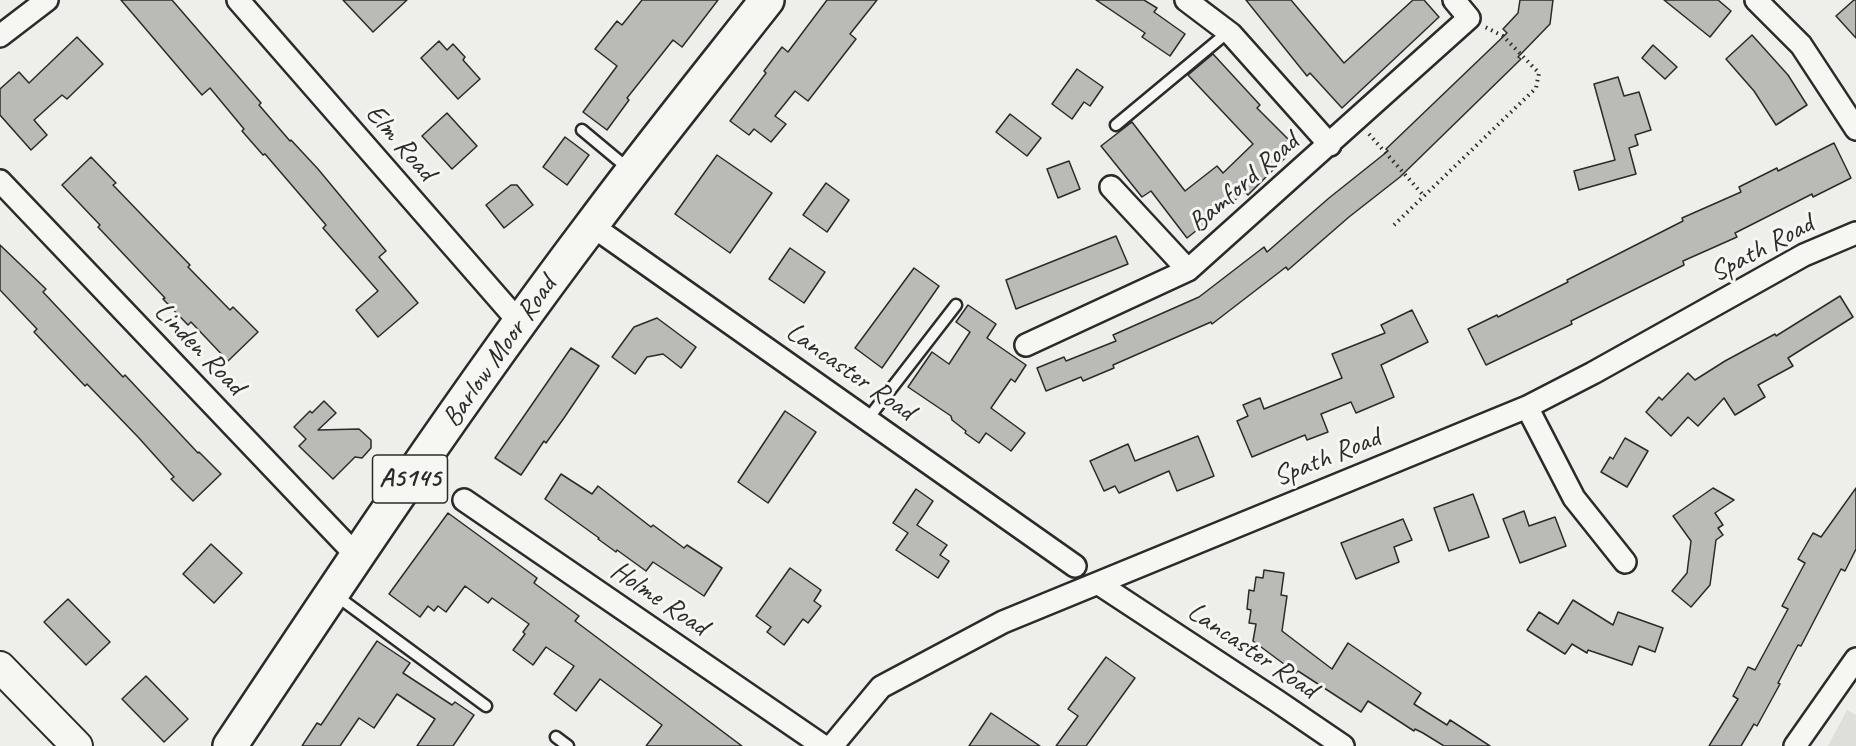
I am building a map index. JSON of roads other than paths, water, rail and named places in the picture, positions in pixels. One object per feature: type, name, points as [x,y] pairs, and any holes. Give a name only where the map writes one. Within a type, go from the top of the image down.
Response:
[{"type":"main road","name":"Barlow Moor Road","points":[[230,746],[356,555],[519,323],[591,225],[767,0]]},
{"type":"main road","points":[[0,667],[77,746]]},
{"type":"street","points":[[0,36],[48,0]]},
{"type":"street","name":"Elm Road","points":[[238,0],[519,323]]},
{"type":"street","points":[[1186,0],[1228,32],[1330,145]]},
{"type":"street","name":"Bamford Road","points":[[1026,345],[1188,270],[1469,18],[1454,0]]},
{"type":"street","points":[[1756,0],[1801,45],[1856,129]]},
{"type":"street","name":"Linden Road","points":[[0,181],[356,555]]},
{"type":"street","points":[[1111,187],[1188,270]]},
{"type":"street","name":"Lancaster Road","points":[[591,225],[1075,567]]},
{"type":"street","name":"Spath Road","points":[[832,746],[881,687],[1004,622],[1527,407],[1593,373],[1804,255],[1856,233]]},
{"type":"street","points":[[1527,407],[1574,498],[1625,562]]},
{"type":"street","name":"Holme Road","points":[[464,500],[823,746]]},
{"type":"street","name":"Lancaster Road","points":[[1099,584],[1342,746]]},
{"type":"street","points":[[1795,746],[1856,659]]},
{"type":"lane","points":[[1116,125],[1228,32]]},
{"type":"lane","points":[[582,130],[633,172]]},
{"type":"lane","points":[[867,420],[956,305]]},
{"type":"lane","points":[[331,592],[486,706]]},
{"type":"lane","points":[[556,737],[568,746]]}]
